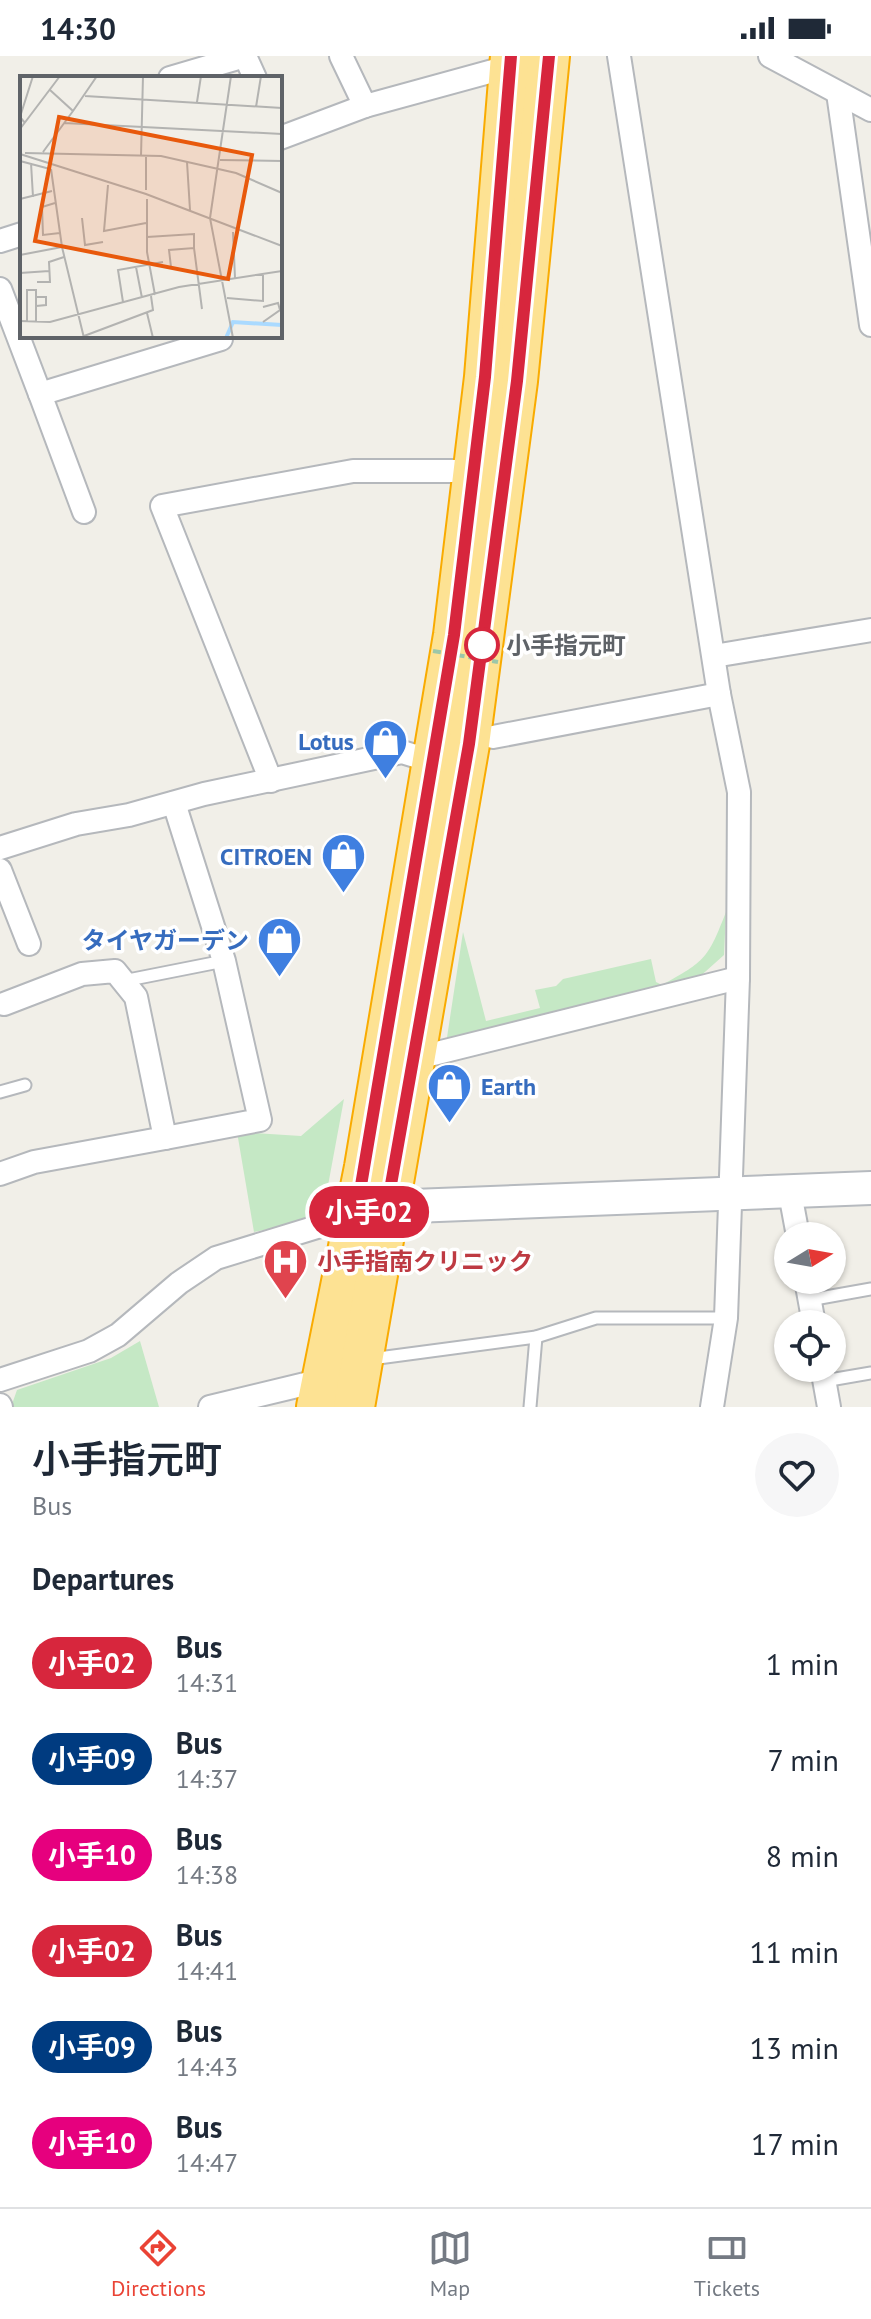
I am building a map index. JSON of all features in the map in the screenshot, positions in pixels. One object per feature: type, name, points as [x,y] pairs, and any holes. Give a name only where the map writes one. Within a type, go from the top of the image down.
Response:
[{"type":"highway","points":[[320,1393],[413,1059],[469,744],[517,381],[549,56]]},
{"type":"highway","points":[[354,1407],[363,1360],[372,1211],[475,471],[511,61]]},
{"type":"street","points":[[177,76],[245,56],[254,76]]},
{"type":"street","points":[[341,56],[365,106]]},
{"type":"street","points":[[619,56],[719,694],[739,792],[738,978],[726,1318],[712,1407]]},
{"type":"street","points":[[770,56],[871,110]]},
{"type":"street","points":[[282,134],[511,61]]},
{"type":"street","points":[[838,93],[871,325]]},
{"type":"street","points":[[0,241],[20,235]]},
{"type":"street","points":[[0,289],[84,512]]},
{"type":"street","points":[[40,394],[221,339]]},
{"type":"street","points":[[271,781],[162,506],[353,471],[475,471]]},
{"type":"street","points":[[714,656],[871,630]]},
{"type":"street","points":[[493,737],[719,694]]},
{"type":"street","points":[[0,848],[76,824],[204,794],[402,752],[415,756],[435,751]]},
{"type":"street","points":[[0,1174],[34,1162],[260,1120],[224,961],[174,803]]},
{"type":"street","points":[[0,870],[29,944]]},
{"type":"street","points":[[4,1004],[82,974],[115,971],[136,997],[165,1138]]},
{"type":"street","points":[[413,1059],[738,978]]},
{"type":"street","points":[[0,1380],[89,1351],[118,1335],[179,1283],[216,1258],[372,1211],[871,1188]]},
{"type":"street","points":[[790,1193],[795,1222]]},
{"type":"street","points":[[824,1382],[829,1407]]},
{"type":"street","points":[[210,1407],[320,1393]]},
{"type":"lane","points":[[123,981],[224,961]]},
{"type":"lane","points":[[0,1092],[25,1085]]},
{"type":"lane","points":[[846,1289],[871,1289]]},
{"type":"lane","points":[[363,1360],[536,1337],[596,1318],[726,1318]]},
{"type":"lane","points":[[530,1407],[536,1337]]},
{"type":"lane","points":[[846,1374],[871,1373]]},
{"type":"path","points":[[433,651],[498,662]]},
{"type":"green space","points":[[726,912],[724,955],[696,980],[446,1044],[463,932],[486,1021],[540,1008],[535,990],[556,986],[563,979],[651,959],[656,982],[662,985],[704,957]]},
{"type":"green space","points":[[344,1099],[322,1218],[254,1232],[237,1132],[301,1136]]},
{"type":"green space","points":[[140,1341],[159,1407],[11,1407],[17,1390],[111,1358]]},
{"type":"bus line","name":"小手02","points":[[511,56],[485,377],[454,635],[356,1215],[387,1207],[469,744],[517,381],[549,56]]},
{"type":"place","name":"小手指元町","points":[[482,645]]},
{"type":"place","name":"Lotus","points":[[385,780]]},
{"type":"place","name":"CITROEN","points":[[343,895]]},
{"type":"place","name":"タイヤガーデン","points":[[280,979]]},
{"type":"place","name":"Earth","points":[[450,1125]]},
{"type":"place","name":"小手指南クリニック","points":[[286,1300]]}]
